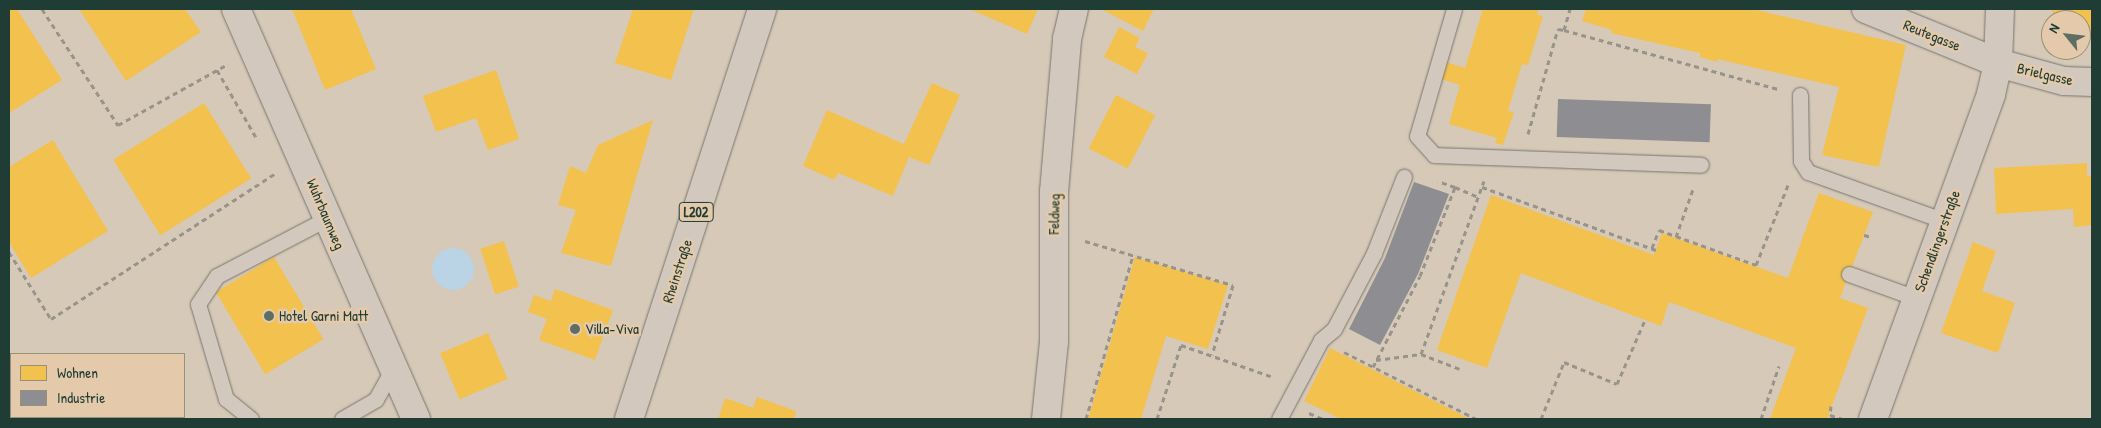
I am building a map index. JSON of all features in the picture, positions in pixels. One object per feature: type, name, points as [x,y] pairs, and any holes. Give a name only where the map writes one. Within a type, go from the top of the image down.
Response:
[{"type":"street","name":"Wuhrbaumweg","points":[[236,9],[416,419]]},
{"type":"street","name":"Rheinstraße","points":[[629,419],[762,9]]},
{"type":"street","name":"Feldweg","points":[[1046,419],[1054,342],[1053,232],[1058,144],[1068,39],[1074,9]]},
{"type":"street","name":"Reutegasse","points":[[1868,9],[1998,62]]},
{"type":"street","name":"Schendlingerstraße","points":[[1873,419],[1991,94],[1998,62],[2000,9]]},
{"type":"street","name":"Brielgasse","points":[[1998,62],[2064,82],[2092,82]]},
{"type":"lane","points":[[1454,9],[1417,136],[1434,155],[1701,165]]},
{"type":"lane","points":[[1800,95],[1804,168],[1816,176],[1945,221]]},
{"type":"lane","points":[[1279,419],[1321,340],[1334,330],[1374,253],[1404,177]]},
{"type":"lane","points":[[251,419],[226,399],[198,304],[216,276],[328,218]]},
{"type":"lane","points":[[1849,274],[1916,298]]},
{"type":"lane","points":[[342,419],[376,399],[393,368]]},
{"type":"path","points":[[42,9],[118,125],[254,50]]},
{"type":"path","points":[[1564,30],[1570,9]]},
{"type":"path","points":[[1520,159],[1558,29],[1800,95]]},
{"type":"path","points":[[217,70],[262,147]]},
{"type":"path","points":[[1421,354],[1492,158]]},
{"type":"path","points":[[9,252],[51,319],[276,172],[272,164]]},
{"type":"path","points":[[1676,237],[1701,165]]},
{"type":"path","points":[[1482,187],[1654,249],[1659,230],[1756,265],[1782,192],[1804,168]]},
{"type":"path","points":[[1404,177],[1418,174],[1478,197]]},
{"type":"path","points":[[1373,367],[1420,276],[1454,188]]},
{"type":"path","points":[[1053,232],[1233,285],[1212,355]]},
{"type":"path","points":[[1864,235],[1872,237]]},
{"type":"path","points":[[1086,419],[1133,255]]},
{"type":"path","points":[[1541,419],[1564,362],[1617,384],[1645,320]]},
{"type":"path","points":[[1321,340],[1476,419]]},
{"type":"path","points":[[1156,419],[1181,345],[1297,386]]},
{"type":"path","points":[[1376,360],[1421,354],[1460,368]]},
{"type":"path","points":[[1761,419],[1779,366]]},
{"type":"path","points":[[1832,406],[1830,415],[1842,419]]},
{"type":"water","points":[[453,248],[468,254],[474,269],[468,284],[453,290],[438,284],[432,269],[438,254]]},
{"type":"building: Wohnen","points":[[9,9],[17,9],[62,80],[9,113]]},
{"type":"building: Wohnen","points":[[79,9],[185,9],[201,32],[126,81]]},
{"type":"building: Wohnen","points":[[292,9],[351,9],[376,69],[325,90]]},
{"type":"building: Wohnen","points":[[633,9],[694,9],[671,80],[615,63]]},
{"type":"building: Wohnen","points":[[969,9],[1038,9],[1027,34]]},
{"type":"building: Wohnen","points":[[1101,9],[1154,9],[1143,31]]},
{"type":"building: Wohnen","points":[[1483,9],[1539,9],[1537,15],[1543,16],[1528,65],[1522,64],[1508,111],[1514,112],[1503,145],[1495,143],[1497,138],[1449,124],[1460,85],[1441,79],[1446,62],[1465,68]]},
{"type":"building: Wohnen","points":[[1586,9],[1752,9],[1906,45],[1879,167],[1822,155],[1839,87],[1717,59],[1717,62],[1700,57],[1700,53],[1611,33],[1612,30],[1582,21]]},
{"type":"building: Wohnen","points":[[2092,9],[2092,36],[2091,10],[2052,10]]},
{"type":"building: Wohnen","points":[[1119,27],[1140,38],[1135,47],[1148,53],[1137,74],[1104,57]]},
{"type":"building: Wohnen","points":[[496,70],[519,139],[488,150],[476,118],[436,132],[423,96]]},
{"type":"building: Wohnen","points":[[932,83],[960,95],[929,165],[909,157],[893,196],[838,173],[834,180],[803,166],[827,110],[904,144]]},
{"type":"building: Wohnen","points":[[1116,95],[1155,115],[1128,168],[1089,148]]},
{"type":"building: Wohnen","points":[[204,103],[251,178],[160,235],[113,160]]},
{"type":"building: Wohnen","points":[[653,120],[611,266],[561,253],[576,210],[558,205],[570,166],[586,173],[598,145]]},
{"type":"building: Wohnen","points":[[53,140],[108,231],[31,278],[9,242],[9,167]]},
{"type":"building: Wohnen","points":[[2087,163],[2087,176],[2092,176],[2092,225],[2074,227],[2073,209],[1996,214],[1994,168]]},
{"type":"building: Wohnen","points":[[1819,193],[1873,212],[1840,298],[1868,308],[1827,419],[1770,419],[1796,348],[1669,302],[1661,326],[1521,273],[1487,368],[1437,350],[1491,195],[1654,255],[1662,233],[1788,278]]},
{"type":"building: Wohnen","points":[[504,241],[519,287],[495,294],[480,249]]},
{"type":"building: Wohnen","points":[[1973,242],[1996,251],[1982,291],[2015,303],[1998,353],[1941,333]]},
{"type":"building: Wohnen","name":"Hotel Garni Matt","points":[[274,257],[323,339],[265,374],[216,292]]},
{"type":"building: Wohnen","points":[[1135,257],[1228,285],[1208,349],[1166,336],[1141,419],[1088,419]]},
{"type":"building: Wohnen","name":"Villa-Viva","points":[[555,289],[613,310],[595,360],[539,340],[547,319],[528,312],[534,295],[551,301]]},
{"type":"building: Wohnen","points":[[488,333],[508,379],[460,399],[440,353]]},
{"type":"building: Wohnen","points":[[1330,348],[1470,419],[1341,419],[1304,401]]},
{"type":"building: Wohnen","points":[[757,397],[796,411],[794,419],[718,419],[725,398],[753,408]]},
{"type":"building: Industrie","points":[[1558,99],[1711,104],[1710,142],[1557,137]]},
{"type":"building: Industrie","points":[[1414,182],[1449,194],[1418,274],[1380,345],[1349,329],[1385,258]]},
{"type":"place","name":"Hotel Garni Matt","points":[[269,316]]},
{"type":"place","name":"Villa-Viva","points":[[575,329]]}]
